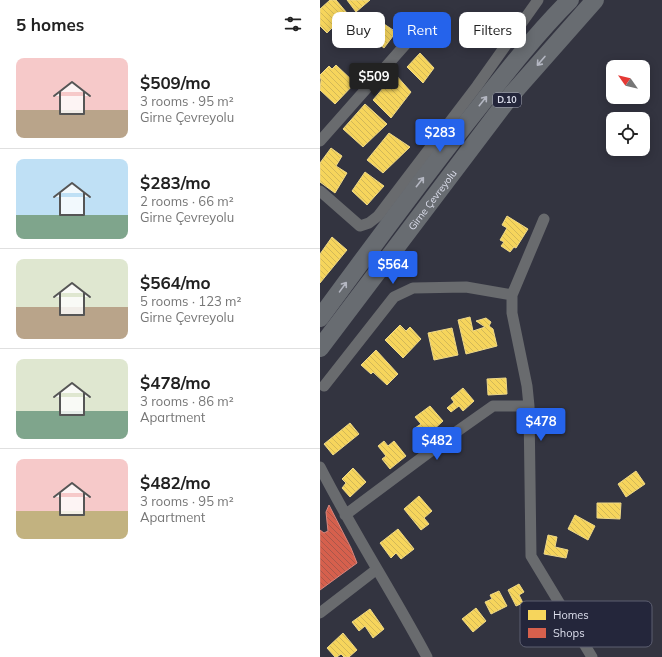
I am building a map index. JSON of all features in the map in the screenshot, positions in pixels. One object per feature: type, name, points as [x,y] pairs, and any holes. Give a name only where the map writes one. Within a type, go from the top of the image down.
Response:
[{"type":"highway","name":"Girne Çevreyolu","points":[[320,318],[412,192],[459,132],[510,68],[570,0]]},
{"type":"highway","name":"Girne Çevreyolu","points":[[320,348],[512,94],[594,0]]},
{"type":"street","points":[[320,191],[360,226],[369,223],[378,216],[477,86],[538,0]]},
{"type":"street","points":[[320,141],[402,48]]},
{"type":"street","points":[[544,219],[512,295],[512,313],[528,386],[530,556],[558,601]]},
{"type":"street","points":[[324,386],[394,297],[413,288],[466,287],[512,295]]},
{"type":"street","points":[[345,516],[493,406],[529,406]]},
{"type":"street","points":[[320,468],[345,516],[427,657]]},
{"type":"street","points":[[320,613],[377,569]]},
{"type":"street","points":[[586,647],[592,657]]},
{"type":"building: Homes","points":[[330,0],[336,0],[346,12],[332,12],[332,28],[327,33],[320,26],[320,9]]},
{"type":"building: Homes","points":[[347,0],[370,0],[356,12]]},
{"type":"building: Homes","points":[[385,25],[393,30],[393,36],[385,47]]},
{"type":"building: Homes","points":[[420,53],[434,68],[423,83],[407,67]]},
{"type":"building: Homes","points":[[336,65],[355,83],[335,104],[320,90],[320,75],[329,66],[332,69]]},
{"type":"building: Homes","points":[[395,74],[411,92],[391,118],[373,100]]},
{"type":"building: Homes","points":[[365,104],[387,124],[363,147],[343,129]]},
{"type":"building: Homes","points":[[389,133],[410,147],[383,173],[367,160]]},
{"type":"building: Homes","points":[[331,148],[342,156],[336,166],[347,173],[335,193],[320,182],[320,163]]},
{"type":"building: Homes","points":[[365,172],[384,186],[367,205],[352,191]]},
{"type":"building: Homes","points":[[507,216],[528,229],[516,248],[514,247],[510,252],[501,246],[504,242],[500,240],[507,228],[502,225]]},
{"type":"building: Homes","points":[[332,237],[347,250],[320,283],[320,254]]},
{"type":"building: Homes","points":[[470,317],[473,331],[485,327],[476,321],[486,318],[491,322],[489,326],[493,329],[497,346],[466,354],[458,320]]},
{"type":"building: Homes","points":[[400,325],[406,331],[410,327],[421,339],[403,358],[385,340]]},
{"type":"building: Homes","points":[[452,328],[458,355],[434,360],[428,333]]},
{"type":"building: Homes","points":[[376,350],[398,374],[387,385],[373,372],[371,374],[361,365]]},
{"type":"building: Homes","points":[[506,378],[507,394],[488,395],[487,379]]},
{"type":"building: Homes","points":[[463,388],[474,401],[463,411],[459,406],[451,412],[447,408],[454,402],[451,398]]},
{"type":"building: Homes","points":[[430,406],[443,421],[431,432],[427,427],[419,433],[415,428],[421,424],[415,417]]},
{"type":"building: Homes","points":[[350,423],[359,434],[333,455],[324,444]]},
{"type":"building: Homes","points":[[384,441],[388,446],[394,441],[406,456],[390,469],[382,459],[386,456],[378,446]]},
{"type":"building: Homes","points":[[353,468],[366,482],[350,497],[342,488],[346,483],[342,479]]},
{"type":"building: Homes","points":[[636,471],[645,484],[626,497],[618,484]]},
{"type":"building: Homes","points":[[419,496],[432,511],[424,518],[429,524],[421,530],[404,509]]},
{"type":"building: Homes","points":[[597,503],[621,503],[620,519],[597,518]]},
{"type":"building: Homes","points":[[575,515],[595,526],[588,540],[568,529]]},
{"type":"building: Homes","points":[[398,529],[414,549],[401,559],[396,553],[391,558],[380,543]]},
{"type":"building: Homes","points":[[548,535],[557,537],[555,547],[568,550],[566,558],[544,554]]},
{"type":"building: Homes","points":[[519,584],[524,592],[519,595],[522,601],[520,601],[520,604],[516,606],[508,590]]},
{"type":"building: Homes","points":[[499,591],[507,606],[491,614],[485,602],[492,599],[490,595]]},
{"type":"building: Homes","points":[[476,608],[486,621],[473,632],[462,619]]},
{"type":"building: Homes","points":[[370,609],[384,629],[373,638],[365,626],[359,631],[352,622]]},
{"type":"building: Homes","points":[[343,633],[357,650],[349,657],[344,657],[341,654],[335,657],[327,648]]},
{"type":"building: Shops","points":[[329,505],[357,563],[320,590],[320,530],[324,533],[328,531],[326,512]]}]
